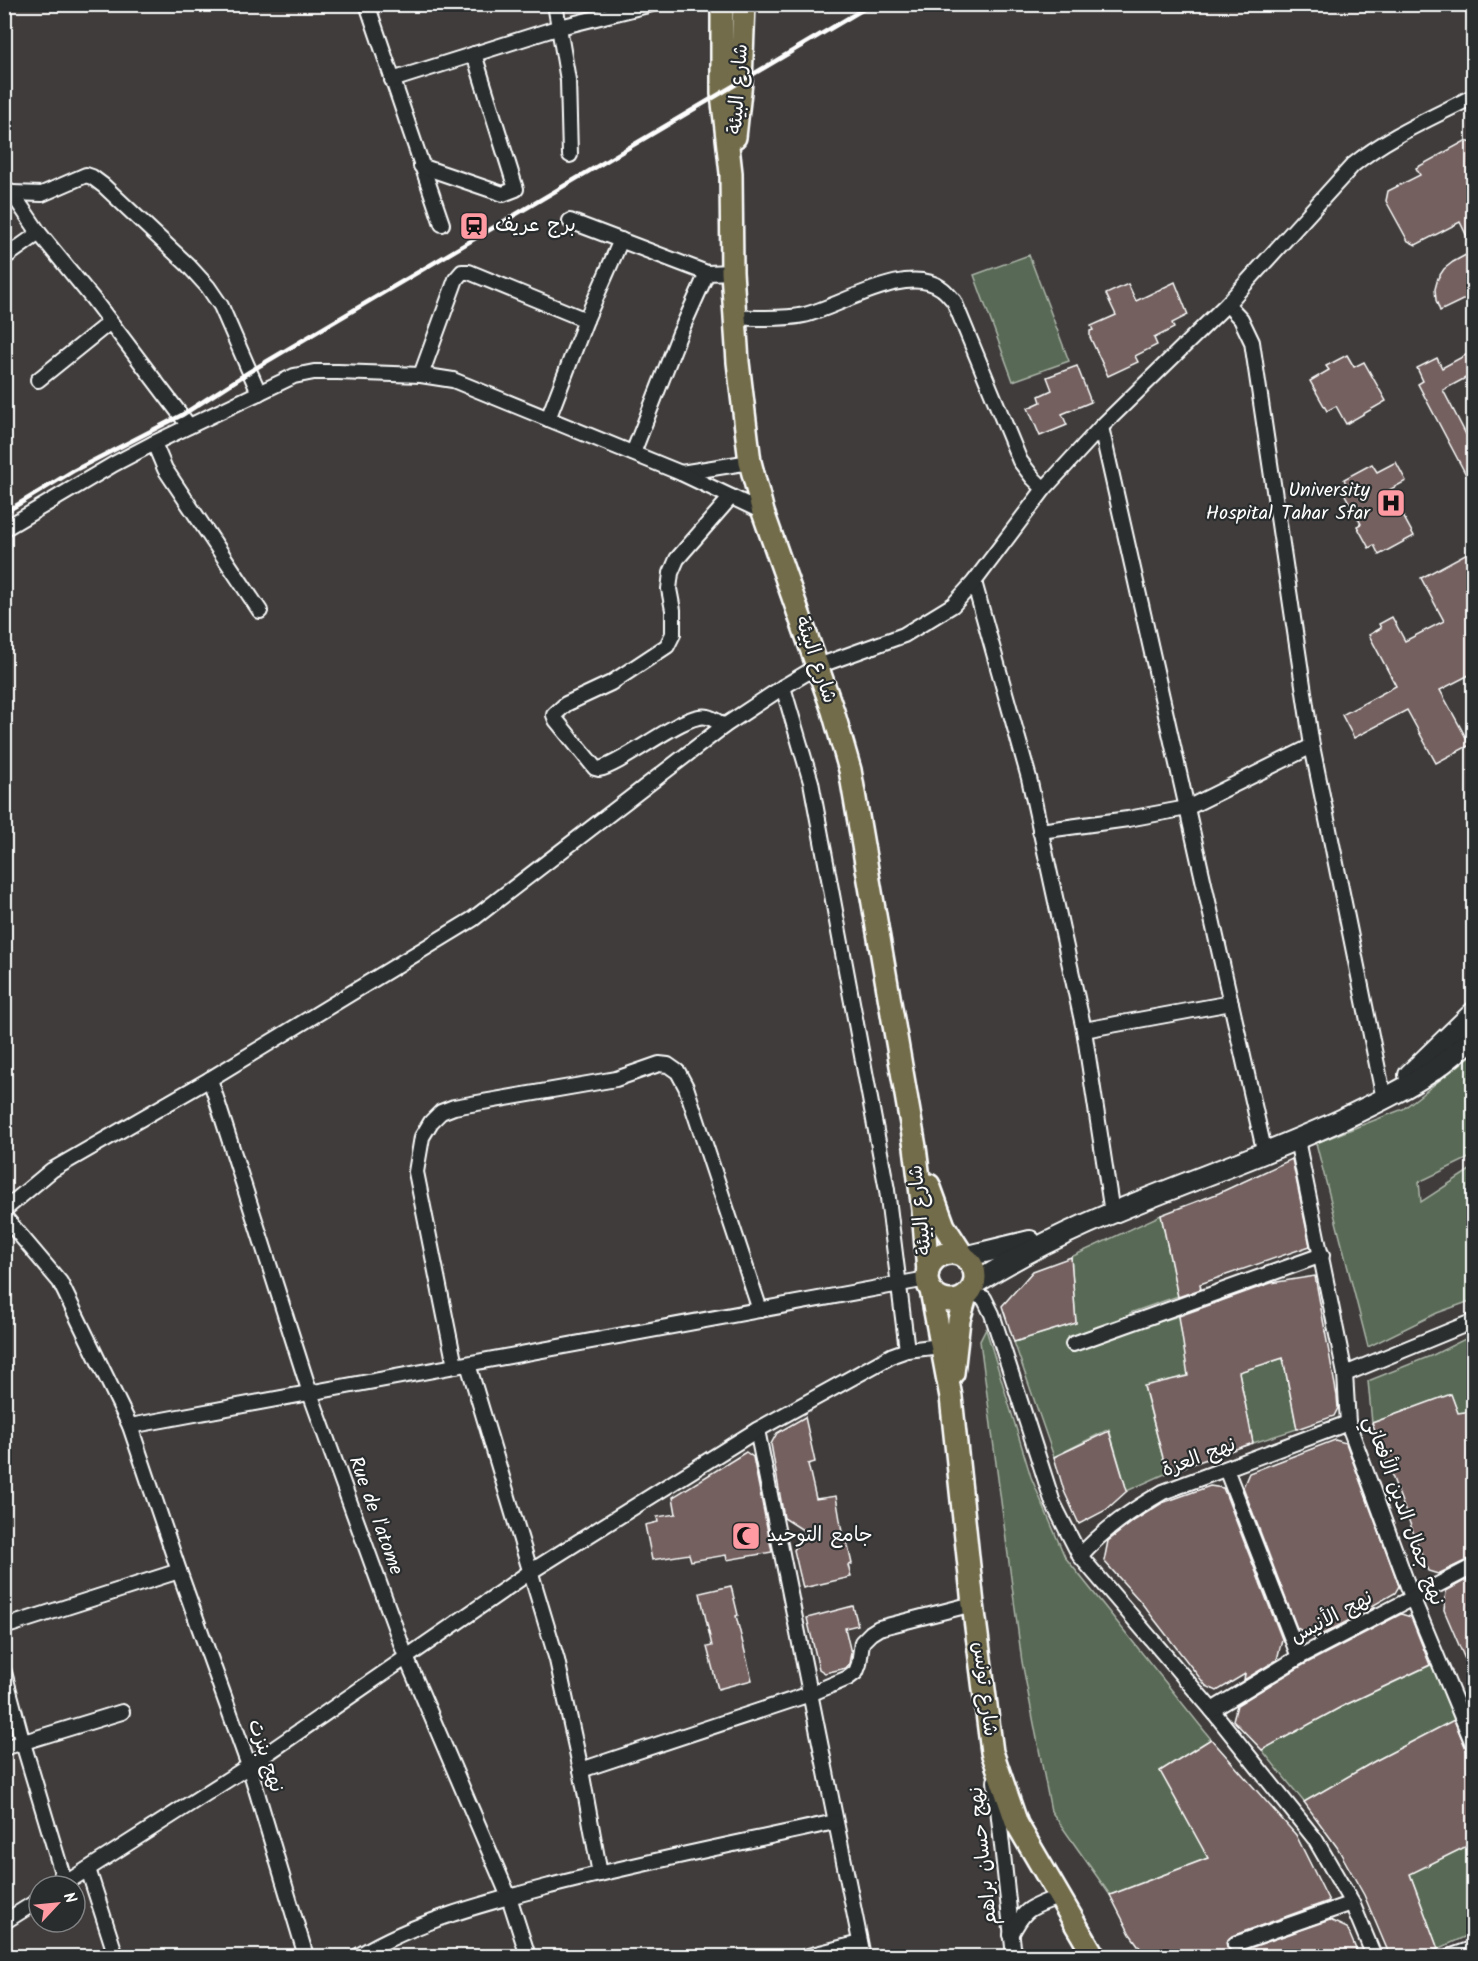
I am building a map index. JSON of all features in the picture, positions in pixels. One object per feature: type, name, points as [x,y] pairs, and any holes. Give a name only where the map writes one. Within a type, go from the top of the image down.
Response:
[{"type":"main road","name":"شارع البيئة","points":[[722,4],[722,94],[731,173],[732,272],[741,395],[750,462],[763,512],[818,666],[850,770],[915,1147],[929,1280]]},
{"type":"main road","name":"شارع البيئة","points":[[731,173],[741,82],[744,4]]},
{"type":"main road","name":"شارع البيئة","points":[[915,1147],[944,1226],[964,1257]]},
{"type":"main road","points":[[949,1253],[964,1257],[973,1269],[970,1291],[951,1301],[936,1296],[929,1280],[935,1259],[949,1253]]},
{"type":"main road","name":"شارع تونس","points":[[929,1280],[951,1397],[973,1604],[992,1752],[1017,1824],[1094,1956]]},
{"type":"main road","name":"شارع تونس","points":[[951,1397],[959,1320],[970,1291]]},
{"type":"street","points":[[555,4],[568,80],[570,155]]},
{"type":"street","points":[[392,80],[560,27],[652,4]]},
{"type":"street","points":[[368,5],[441,224]]},
{"type":"street","points":[[421,166],[503,194],[516,189],[474,54]]},
{"type":"street","points":[[4,1210],[52,1170],[210,1079],[473,919],[724,726],[783,687],[818,666],[904,634],[953,605],[974,582],[1044,489],[1101,427],[1227,304],[1353,165],[1394,135],[1473,96]]},
{"type":"street","points":[[8,191],[42,194],[86,176],[92,177],[104,186],[193,269],[208,287],[221,306],[259,393]]},
{"type":"street","points":[[8,191],[189,426]]},
{"type":"street","points":[[570,221],[707,273],[732,272]]},
{"type":"street","points":[[4,258],[39,233]]},
{"type":"street","points":[[548,418],[586,320],[621,240]]},
{"type":"street","points":[[421,375],[456,279],[462,272],[469,272],[586,320]]},
{"type":"street","points":[[633,453],[680,333],[707,273]]},
{"type":"street","points":[[735,318],[802,316],[819,311],[858,293],[899,282],[922,281],[941,287],[954,301],[1020,461],[1044,489]]},
{"type":"street","points":[[1227,304],[1241,319],[1252,342],[1312,746],[1384,1099]]},
{"type":"street","points":[[38,380],[110,322]]},
{"type":"street","points":[[4,529],[154,443],[294,376],[314,372],[421,375],[453,380],[681,473],[763,512]]},
{"type":"street","points":[[1101,427],[1265,1154]]},
{"type":"street","points":[[154,443],[165,469],[260,611]]},
{"type":"street","points":[[681,473],[750,462]]},
{"type":"street","points":[[724,726],[708,717],[699,716],[667,731],[613,764],[599,769],[595,768],[554,715],[566,704],[612,683],[667,646],[673,634],[673,609],[669,589],[677,559],[731,497]]},
{"type":"street","points":[[974,582],[1029,778],[1084,1030],[1112,1213]]},
{"type":"street","points":[[783,687],[811,782],[887,1190],[907,1350]]},
{"type":"street","points":[[1040,831],[1187,808],[1312,746]]},
{"type":"street","points":[[1084,1030],[1231,1003]]},
{"type":"street","points":[[1384,1099],[1473,1012]]},
{"type":"street","points":[[1374,1956],[1352,1903],[1314,1839],[1212,1710],[1080,1556],[1053,1503],[992,1314],[984,1298],[970,1291],[1006,1263],[1070,1230],[1265,1154],[1384,1099],[1435,1069],[1473,1038]]},
{"type":"street","points":[[600,1874],[581,1770],[556,1660],[530,1572],[462,1365],[416,1172],[422,1137],[431,1122],[441,1112],[454,1107],[616,1079],[659,1064],[668,1065],[678,1072],[686,1087],[760,1310]]},
{"type":"street","name":"Rue de l'atome","points":[[210,1079],[309,1393],[405,1657],[509,1897],[528,1956]]},
{"type":"street","name":"نهج جمال الدين الأفعاني","points":[[1297,1140],[1345,1374],[1348,1423],[1412,1597],[1473,1746]]},
{"type":"street","name":"نهج بنزت","points":[[4,1216],[60,1282],[130,1426],[178,1571],[249,1766],[306,1956]]},
{"type":"street","points":[[964,1257],[1070,1230]]},
{"type":"street","points":[[1073,1344],[1322,1255]]},
{"type":"street","points":[[130,1426],[929,1280]]},
{"type":"street","points":[[1345,1374],[1473,1321]]},
{"type":"street","points":[[80,1874],[249,1766],[530,1572],[757,1430],[893,1355],[907,1350],[941,1346]]},
{"type":"street","name":"نهج العزة","points":[[1080,1556],[1097,1536],[1163,1492],[1348,1423]]},
{"type":"street","points":[[757,1430],[861,1950],[808,1956]]},
{"type":"street","points":[[1226,1469],[1299,1657]]},
{"type":"street","name":"نهج الأنيس","points":[[1212,1710],[1299,1657],[1473,1566]]},
{"type":"street","points":[[4,1627],[178,1571]]},
{"type":"street","points":[[581,1770],[810,1694],[848,1678],[856,1672],[860,1664],[862,1642],[879,1628],[973,1604]]},
{"type":"street","points":[[4,1672],[60,1874]]},
{"type":"street","points":[[4,1748],[122,1712]]},
{"type":"street","name":"نهج حسان براهم","points":[[992,1752],[1014,1956]]},
{"type":"street","points":[[358,1956],[377,1945],[452,1914],[509,1897],[600,1874],[835,1822]]},
{"type":"street","points":[[88,1869],[116,1956]]},
{"type":"street","points":[[1011,1935],[1021,1915],[1037,1905],[1058,1897]]},
{"type":"street","points":[[1235,1944],[1352,1903]]},
{"type":"street","points":[[4,1922],[27,1908]]},
{"type":"street","points":[[1452,1956],[1473,1948]]},
{"type":"green space","points":[[1029,255],[1069,361],[1013,381],[974,275]]},
{"type":"green space","points":[[1473,1054],[1473,1156],[1419,1182],[1421,1202],[1473,1168],[1473,1300],[1437,1313],[1368,1347],[1316,1143],[1403,1109]]},
{"type":"green space","points":[[1161,1215],[1178,1296],[1130,1313],[1133,1329],[1179,1316],[1189,1375],[1144,1387],[1167,1473],[1127,1491],[1109,1429],[1054,1457],[1014,1342],[1076,1323],[1071,1257]]},
{"type":"green space","points":[[986,1329],[1031,1477],[1065,1557],[1211,1739],[1160,1771],[1208,1858],[1110,1895],[1051,1811],[1022,1662],[980,1341]]},
{"type":"green space","points":[[1469,1337],[1473,1339],[1473,1411],[1458,1413],[1451,1395],[1372,1423],[1368,1381],[1433,1355]]},
{"type":"green space","points":[[1283,1358],[1297,1429],[1253,1443],[1239,1372]]},
{"type":"green space","points":[[1433,1664],[1454,1720],[1375,1761],[1304,1802],[1262,1750],[1341,1707]]},
{"type":"green space","points":[[1473,1843],[1473,1933],[1438,1949],[1410,1874]]},
{"type":"building","points":[[1465,141],[1473,143],[1473,249],[1460,222],[1416,245],[1408,241],[1386,201],[1388,191],[1420,175],[1416,168]]},
{"type":"building","points":[[1473,251],[1473,295],[1440,311],[1435,289],[1438,278],[1453,262]]},
{"type":"building","points":[[1175,282],[1188,315],[1172,323],[1174,328],[1154,338],[1157,345],[1135,356],[1138,362],[1108,376],[1090,337],[1090,331],[1093,330],[1091,326],[1116,315],[1106,294],[1128,284],[1136,301]]},
{"type":"building","points":[[1473,351],[1473,374],[1443,390],[1473,448],[1473,488],[1418,384],[1423,381],[1417,368],[1437,358],[1442,368]]},
{"type":"building","points":[[1347,355],[1354,367],[1364,362],[1386,401],[1346,424],[1336,406],[1327,411],[1310,381],[1329,370],[1326,366]]},
{"type":"building","points":[[1077,366],[1091,402],[1062,414],[1067,425],[1040,436],[1028,408],[1041,402],[1039,396],[1052,390],[1047,377]]},
{"type":"building","points":[[1396,462],[1406,481],[1389,490],[1414,536],[1379,555],[1374,545],[1369,548],[1357,526],[1361,524],[1344,493],[1349,490],[1344,479],[1372,464],[1377,472]]},
{"type":"building","points":[[1469,552],[1473,562],[1473,673],[1440,690],[1470,745],[1436,763],[1407,710],[1354,738],[1342,715],[1396,686],[1369,635],[1381,628],[1379,624],[1392,617],[1405,641],[1444,621],[1421,578]]},
{"type":"building","points":[[1292,1159],[1310,1246],[1200,1284],[1201,1289],[1178,1297],[1161,1215],[1219,1193]]},
{"type":"building","points":[[1071,1257],[1076,1323],[1014,1342],[1002,1306],[1033,1271]]},
{"type":"building","points":[[1315,1276],[1337,1396],[1338,1408],[1334,1416],[1297,1429],[1283,1358],[1239,1372],[1253,1443],[1167,1473],[1144,1386],[1188,1376],[1179,1316],[1271,1283]]},
{"type":"building","points":[[1451,1394],[1458,1413],[1473,1411],[1473,1557],[1438,1574],[1428,1571],[1372,1423]]},
{"type":"building","points":[[805,1417],[815,1462],[808,1464],[816,1499],[836,1496],[843,1538],[846,1537],[852,1564],[848,1565],[851,1577],[803,1588],[794,1550],[806,1532],[784,1518],[771,1444],[777,1433]]},
{"type":"building","points":[[1109,1431],[1127,1491],[1106,1510],[1079,1524],[1064,1491],[1054,1457]]},
{"type":"building","points":[[1335,1440],[1346,1443],[1399,1586],[1395,1593],[1372,1606],[1375,1607],[1315,1638],[1297,1628],[1243,1487],[1249,1473]]},
{"type":"building","points":[[746,1452],[753,1457],[772,1552],[727,1560],[726,1555],[691,1561],[689,1554],[652,1560],[645,1525],[658,1522],[657,1517],[676,1514],[673,1497]]},
{"type":"building","points":[[1210,1486],[1223,1488],[1282,1639],[1277,1660],[1244,1680],[1245,1674],[1217,1691],[1206,1686],[1140,1601],[1104,1561],[1108,1541],[1135,1520],[1162,1503]]},
{"type":"building","points":[[1473,1576],[1473,1678],[1444,1610],[1446,1591]]},
{"type":"building","points":[[731,1586],[752,1680],[718,1689],[707,1647],[712,1646],[700,1593]]},
{"type":"building","points":[[853,1606],[858,1625],[845,1628],[851,1653],[849,1664],[846,1668],[825,1673],[819,1669],[807,1618]]},
{"type":"building","points":[[1401,1614],[1411,1617],[1430,1665],[1341,1707],[1262,1750],[1233,1720],[1237,1705],[1303,1665]]},
{"type":"building","points":[[1454,1720],[1473,1765],[1473,1843],[1410,1874],[1438,1949],[1420,1956],[1390,1956],[1364,1895],[1337,1847],[1304,1802],[1375,1761]]},
{"type":"building","points":[[1211,1739],[1296,1835],[1329,1901],[1232,1936],[1226,1942],[1227,1947],[1233,1953],[1238,1952],[1330,1920],[1347,1928],[1359,1956],[1146,1956],[1130,1934],[1110,1895],[1208,1858],[1160,1771]]},
{"type":"railway","points":[[4,513],[73,471],[182,415],[249,372],[872,4]]},
{"type":"place","name":"برج عريف","points":[[474,226]]},
{"type":"place","name":"University Hospital Tahar Sfar","points":[[1391,503]]},
{"type":"place","name":"جامع التوحيد","points":[[746,1536]]}]
